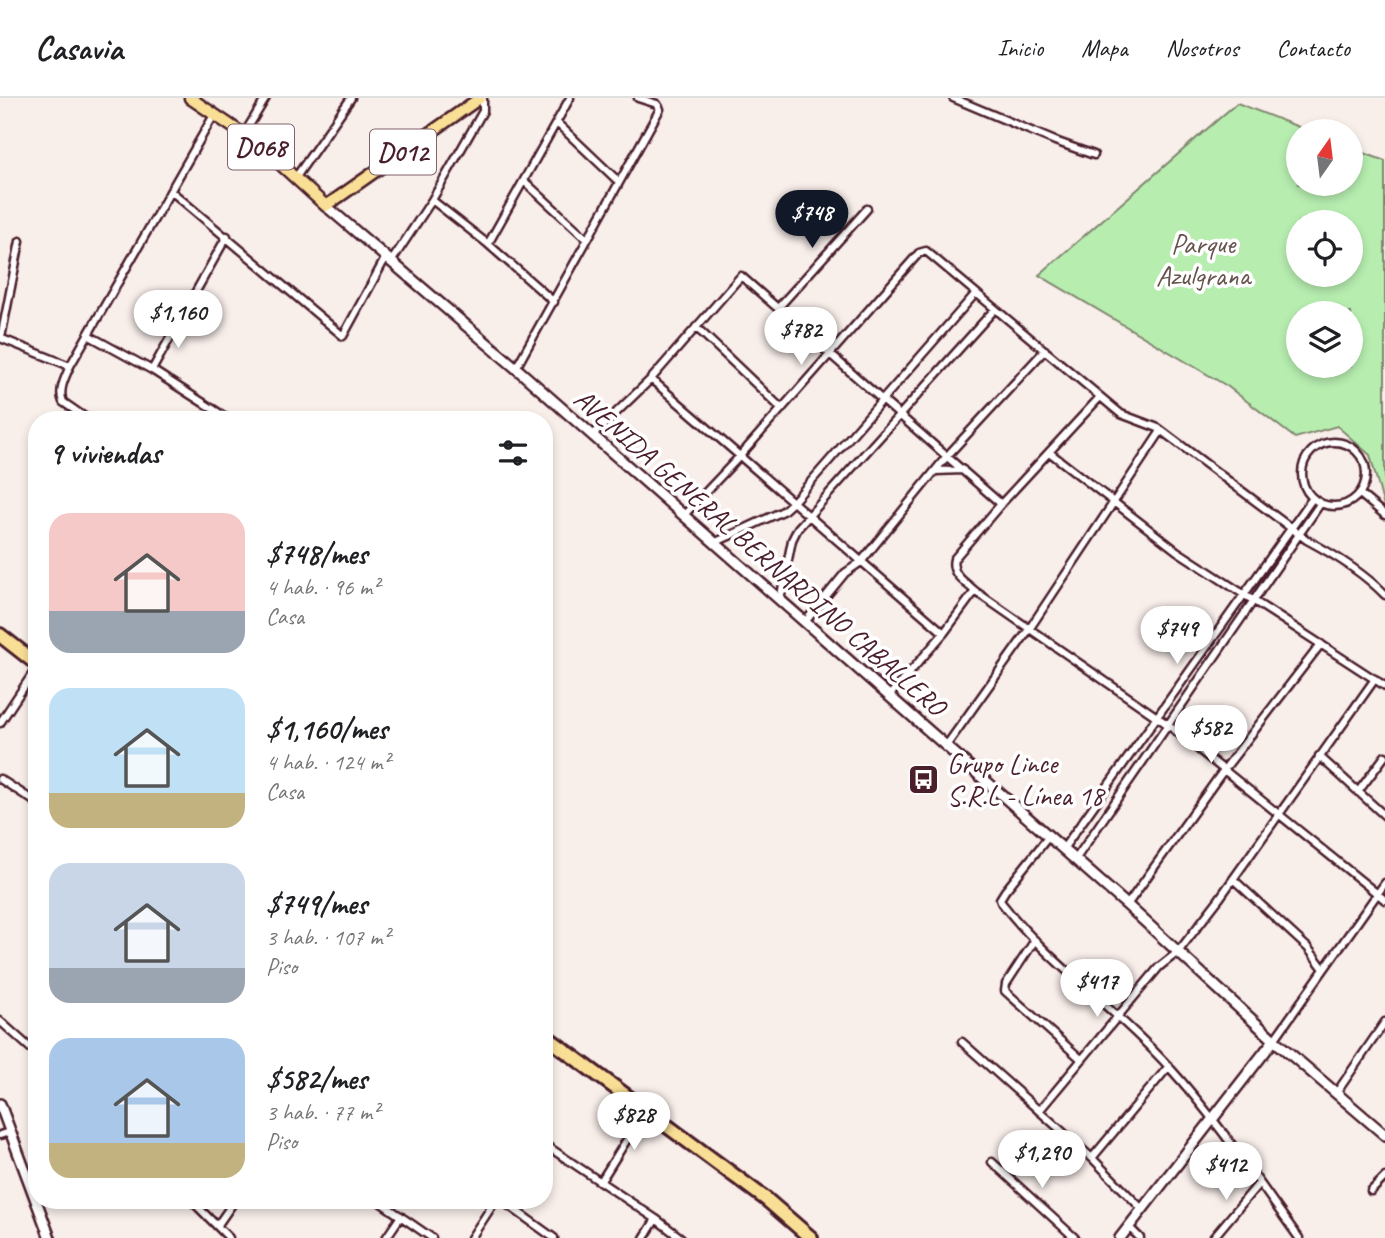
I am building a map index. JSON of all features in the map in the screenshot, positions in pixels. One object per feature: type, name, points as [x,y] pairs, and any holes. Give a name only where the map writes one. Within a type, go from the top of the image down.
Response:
[{"type":"highway","points":[[0,635],[28,658]]},
{"type":"highway","points":[[553,1042],[766,1199],[811,1238]]},
{"type":"main road","name":"AVENIDA GENERAL BERNARDINO CABALLERO","points":[[190,98],[244,134],[296,177],[1049,836],[1274,1040],[1385,1135]]},
{"type":"main road","name":"D012","points":[[326,206],[482,98]]},
{"type":"main road","points":[[1120,1238],[1274,1040]]},
{"type":"main road","points":[[0,1104],[4,1133],[28,1188]]},
{"type":"main road","points":[[37,1209],[50,1238]]},
{"type":"street","points":[[244,134],[266,98]]},
{"type":"street","points":[[296,177],[351,98]]},
{"type":"street","points":[[171,191],[343,335],[388,260],[432,200],[483,111],[482,98]]},
{"type":"street","points":[[488,244],[570,98]]},
{"type":"street","points":[[516,368],[660,109],[657,104],[638,98]]},
{"type":"street","points":[[953,98],[1094,155]]},
{"type":"street","points":[[76,411],[61,398],[70,366],[214,115]]},
{"type":"street","points":[[556,123],[618,181]]},
{"type":"street","points":[[524,181],[587,239]]},
{"type":"street","points":[[432,200],[488,244],[554,302]]},
{"type":"street","points":[[778,308],[867,209]]},
{"type":"street","points":[[152,370],[226,236]]},
{"type":"street","points":[[20,241],[1,338],[70,366]]},
{"type":"street","points":[[684,515],[740,457],[923,251],[929,251],[1121,414],[1161,431],[1291,528],[1373,582],[1385,595]]},
{"type":"street","points":[[593,435],[651,379],[741,276],[1001,504]]},
{"type":"street","points":[[714,542],[782,512],[793,502],[976,293]]},
{"type":"street","points":[[780,600],[792,540],[808,515],[995,309]]},
{"type":"street","points":[[696,327],[782,408]]},
{"type":"street","points":[[88,335],[152,370],[216,411]]},
{"type":"street","points":[[805,622],[845,573],[861,562],[947,456],[1045,350]]},
{"type":"street","points":[[651,379],[944,632]]},
{"type":"street","points":[[1100,397],[1001,504],[953,563],[958,576],[975,591],[1167,724],[1385,900]]},
{"type":"street","points":[[946,746],[1030,628],[1161,431]]},
{"type":"street","points":[[1326,443],[1346,444],[1359,454],[1366,474],[1365,485],[1360,494],[1352,502],[1342,506],[1331,507],[1312,499],[1306,491],[1301,472],[1309,453],[1326,443]]},
{"type":"street","points":[[1049,452],[1115,500],[1177,551],[1385,686]]},
{"type":"street","points":[[935,471],[963,470]]},
{"type":"street","points":[[1360,494],[1385,515]]},
{"type":"street","points":[[1063,849],[1312,499]]},
{"type":"street","points":[[1075,860],[1320,504]]},
{"type":"street","points":[[888,696],[944,632],[975,591]]},
{"type":"street","points":[[1127,905],[1223,771],[1321,644]]},
{"type":"street","points":[[0,723],[28,679]]},
{"type":"street","points":[[1039,1111],[1159,967],[1178,952],[1375,679]]},
{"type":"street","points":[[1358,792],[1385,755]]},
{"type":"street","points":[[1320,756],[1385,817]]},
{"type":"street","points":[[1,783],[28,798]]},
{"type":"street","points":[[1076,831],[1089,840]]},
{"type":"street","points":[[1049,836],[1000,899],[1035,940],[1169,1066],[1214,1119],[1298,1238]]},
{"type":"street","points":[[1233,879],[1308,948],[1324,969]]},
{"type":"street","points":[[1274,1040],[1385,883]]},
{"type":"street","points":[[1035,940],[1006,984],[1005,991],[1082,1059]]},
{"type":"street","points":[[0,1021],[28,1046]]},
{"type":"street","points":[[1337,1092],[1385,1022]]},
{"type":"street","points":[[962,1042],[1092,1158],[1143,1210]]},
{"type":"street","points":[[1092,1158],[1169,1066]]},
{"type":"street","points":[[601,1181],[646,1109]]},
{"type":"street","points":[[553,1150],[681,1238]]},
{"type":"street","points":[[992,1162],[1074,1238]]},
{"type":"street","points":[[1371,1191],[1385,1177]]},
{"type":"street","points":[[1213,1238],[1259,1183]]},
{"type":"street","points":[[200,1209],[229,1238]]},
{"type":"street","points":[[217,1226],[229,1209]]},
{"type":"street","points":[[390,1209],[432,1238]]},
{"type":"street","points":[[471,1238],[492,1209]]},
{"type":"street","points":[[511,1209],[554,1238]]},
{"type":"street","points":[[386,1238],[401,1216]]},
{"type":"street","points":[[644,1238],[656,1219]]},
{"type":"street","points":[[1129,1227],[1140,1238]]},
{"type":"green space","name":"Parque Azulgrana","points":[[1237,103],[1286,122],[1286,196],[1363,196],[1363,153],[1385,161],[1385,510],[1370,455],[1337,426],[1295,438],[1227,386],[1039,275]]},
{"type":"place","name":"Grupo Lince S.R.L - Línea 18","points":[[924,779]]}]
